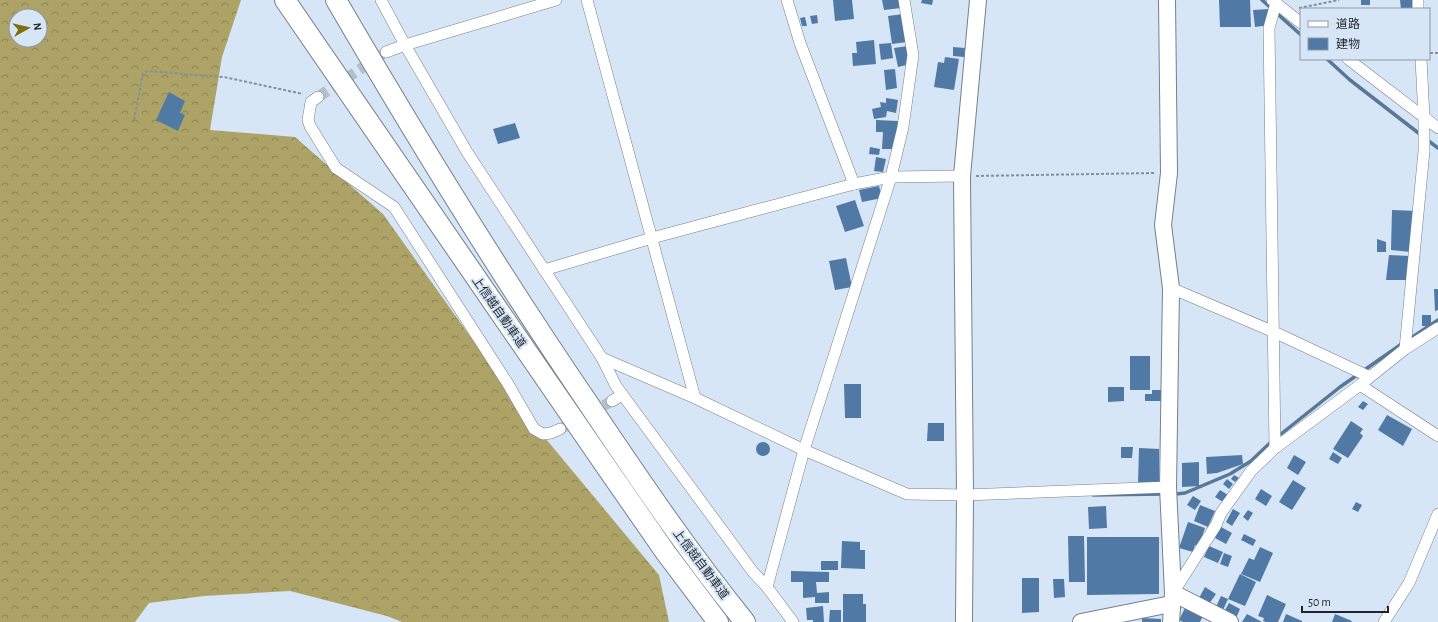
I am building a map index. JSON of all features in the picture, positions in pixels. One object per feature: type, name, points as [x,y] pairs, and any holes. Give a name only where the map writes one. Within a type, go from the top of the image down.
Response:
[{"type":"highway","name":"上信越自動車道","points":[[285,0],[666,553],[718,622]]},
{"type":"highway","name":"上信越自動車道","points":[[336,0],[401,111],[472,227],[553,351],[683,541],[745,622]]},
{"type":"street","points":[[381,0],[467,152],[602,358],[616,386],[753,572],[767,587],[793,622]]},
{"type":"street","points":[[386,52],[405,44],[556,0]]},
{"type":"street","points":[[587,0],[695,398]]},
{"type":"street","points":[[787,0],[800,43],[854,184]]},
{"type":"street","points":[[767,587],[804,450],[891,177],[903,127],[913,55],[904,0]]},
{"type":"street","points":[[964,622],[965,495],[962,176],[978,0]]},
{"type":"street","points":[[1168,0],[1169,173],[1163,225],[1170,288],[1168,487],[1172,622]]},
{"type":"street","points":[[1275,448],[1269,28],[1274,2],[1300,22]]},
{"type":"street","points":[[1349,60],[1438,128]]},
{"type":"street","points":[[1405,348],[1424,152],[1421,60]]},
{"type":"street","points":[[318,97],[311,102],[308,120],[310,126],[336,168],[394,207],[508,384],[534,428],[543,434],[551,433],[560,429]]},
{"type":"street","points":[[544,270],[652,238],[854,184],[891,177],[962,176]]},
{"type":"street","points":[[1170,288],[1274,332],[1370,377]]},
{"type":"street","points":[[1172,598],[1212,532],[1221,513],[1251,471],[1275,448],[1360,386],[1405,348],[1438,328]]},
{"type":"street","points":[[602,358],[695,398],[804,450],[907,494],[965,495],[1168,487]]},
{"type":"street","points":[[1360,386],[1438,436]]},
{"type":"street","points":[[612,401],[622,395]]},
{"type":"street","points":[[1384,622],[1409,583],[1438,514]]},
{"type":"street","points":[[1081,622],[1172,598],[1230,622]]},
{"type":"path","points":[[1300,8],[1339,0]]},
{"type":"path","points":[[1286,11],[1300,8]]},
{"type":"path","points":[[134,120],[143,73],[148,71],[224,77],[318,97]]},
{"type":"path","points":[[962,176],[1169,173]]},
{"type":"green space","points":[[0,0],[241,0],[222,57],[210,130],[295,137],[383,214],[526,415],[659,575],[669,622],[402,622],[387,616],[290,591],[204,596],[149,603],[135,622],[0,622]]},
{"type":"building","points":[[833,0],[852,0],[854,19],[835,21]]},
{"type":"building","points":[[882,0],[900,0],[901,8],[884,10]]},
{"type":"building","points":[[922,0],[933,0],[932,5],[921,3]]},
{"type":"building","points":[[1219,0],[1250,0],[1251,27],[1220,27]]},
{"type":"building","points":[[1361,0],[1370,0],[1370,5],[1361,5]]},
{"type":"building","points":[[1400,0],[1415,0],[1415,8],[1401,8]]},
{"type":"building","points":[[1269,9],[1270,25],[1255,27],[1253,10]]},
{"type":"building","points":[[903,14],[907,42],[892,44],[888,16]]},
{"type":"building","points":[[817,15],[818,23],[812,24],[810,16]]},
{"type":"building","points":[[805,17],[807,26],[802,26],[800,18]]},
{"type":"building","points":[[874,40],[876,64],[853,66],[852,53],[857,53],[856,42]]},
{"type":"building","points":[[891,43],[893,58],[881,60],[879,44]]},
{"type":"building","points":[[908,46],[911,64],[898,67],[894,48]]},
{"type":"building","points":[[953,47],[965,48],[964,57],[953,56]]},
{"type":"building","points":[[945,57],[959,59],[954,90],[934,87],[938,62],[944,63]]},
{"type":"building","points":[[895,69],[897,88],[886,90],[884,70]]},
{"type":"building","points":[[169,92],[185,101],[180,113],[185,115],[178,131],[156,120]]},
{"type":"building","points":[[886,98],[898,100],[896,113],[887,111],[886,117],[874,119],[872,109],[881,107],[880,102],[886,103]]},
{"type":"building","points":[[876,120],[898,121],[896,149],[882,149],[883,132],[876,132]]},
{"type":"building","points":[[515,123],[520,138],[498,144],[493,129]]},
{"type":"building","points":[[870,147],[880,149],[879,155],[869,154]]},
{"type":"building","points":[[876,157],[886,159],[883,172],[874,171]]},
{"type":"building","points":[[879,186],[882,198],[862,202],[859,190]]},
{"type":"building","points":[[855,200],[864,226],[845,232],[836,206]]},
{"type":"building","points":[[1392,210],[1416,211],[1411,252],[1391,250]]},
{"type":"building","points":[[1377,239],[1386,242],[1386,252],[1377,252]]},
{"type":"building","points":[[1389,255],[1410,256],[1408,280],[1386,280]]},
{"type":"building","points":[[846,258],[852,287],[835,290],[829,261]]},
{"type":"building","points":[[1434,289],[1438,289],[1438,310],[1435,311]]},
{"type":"building","points":[[1422,315],[1431,315],[1431,326],[1422,326]]},
{"type":"building","points":[[1130,356],[1150,356],[1150,390],[1130,390]]},
{"type":"building","points":[[844,384],[861,384],[861,418],[845,418]]},
{"type":"building","points":[[1108,387],[1124,387],[1124,401],[1108,402]]},
{"type":"building","points":[[1152,390],[1162,390],[1162,401],[1145,401],[1145,394],[1152,394]]},
{"type":"building","points":[[1363,401],[1368,404],[1363,410],[1358,407]]},
{"type":"building","points":[[1387,415],[1412,429],[1403,446],[1378,430]]},
{"type":"building","points":[[1351,421],[1363,429],[1360,433],[1363,436],[1348,458],[1333,449]]},
{"type":"building","points":[[928,423],[944,423],[944,441],[927,441]]},
{"type":"building","points":[[763,442],[768,444],[770,449],[768,454],[763,456],[758,454],[756,449],[758,444]]},
{"type":"building","points":[[1121,447],[1133,447],[1132,458],[1121,458]]},
{"type":"building","points":[[1139,448],[1159,449],[1159,482],[1138,483]]},
{"type":"building","points":[[1333,452],[1342,458],[1338,464],[1329,459]]},
{"type":"building","points":[[1242,455],[1243,464],[1217,473],[1207,474],[1206,457]]},
{"type":"building","points":[[1294,455],[1306,462],[1298,475],[1287,468]]},
{"type":"building","points":[[1199,462],[1199,486],[1182,487],[1182,463]]},
{"type":"building","points":[[1234,475],[1239,478],[1235,482],[1231,479]]},
{"type":"building","points":[[1227,479],[1233,484],[1229,489],[1223,484]]},
{"type":"building","points":[[1293,480],[1306,488],[1292,510],[1279,502]]},
{"type":"building","points":[[1261,489],[1272,496],[1266,506],[1255,499]]},
{"type":"building","points":[[1220,490],[1228,495],[1223,502],[1215,497]]},
{"type":"building","points":[[1193,496],[1201,501],[1195,510],[1187,505]]},
{"type":"building","points":[[1356,502],[1362,505],[1358,512],[1352,509]]},
{"type":"building","points":[[1200,505],[1215,511],[1208,527],[1194,521]]},
{"type":"building","points":[[1106,506],[1107,528],[1089,529],[1088,507]]},
{"type":"building","points":[[1233,509],[1240,513],[1232,526],[1226,522]]},
{"type":"building","points":[[1248,510],[1253,513],[1248,521],[1243,517]]},
{"type":"building","points":[[1188,522],[1205,528],[1199,546],[1195,545],[1193,552],[1179,548]]},
{"type":"building","points":[[1221,527],[1232,533],[1226,544],[1215,538]]},
{"type":"building","points":[[1244,534],[1256,540],[1253,546],[1241,540]]},
{"type":"building","points":[[1068,536],[1084,536],[1085,582],[1069,582]]},
{"type":"building","points":[[1087,537],[1159,537],[1159,594],[1087,595]]},
{"type":"building","points":[[842,541],[860,542],[860,550],[865,550],[865,569],[841,568]]},
{"type":"building","points":[[1209,546],[1223,552],[1218,563],[1204,557]]},
{"type":"building","points":[[1260,547],[1273,553],[1260,582],[1241,574],[1249,558],[1254,560]]},
{"type":"building","points":[[1224,553],[1232,556],[1228,567],[1220,564]]},
{"type":"building","points":[[821,561],[838,561],[838,570],[821,570]]},
{"type":"building","points":[[791,571],[829,572],[829,582],[816,582],[817,593],[829,592],[829,603],[815,603],[815,597],[803,598],[803,582],[791,582]]},
{"type":"building","points":[[1240,574],[1256,582],[1245,606],[1228,599]]},
{"type":"building","points":[[1022,578],[1039,578],[1039,612],[1022,613]]},
{"type":"building","points":[[1053,579],[1064,579],[1065,597],[1054,598]]},
{"type":"building","points":[[1205,587],[1216,594],[1209,604],[1199,598]]},
{"type":"building","points":[[843,594],[863,594],[863,604],[866,604],[866,622],[843,622]]},
{"type":"building","points":[[1267,595],[1286,604],[1278,622],[1266,622],[1263,621],[1264,618],[1258,616]]},
{"type":"building","points":[[1221,596],[1228,599],[1223,610],[1216,607]]},
{"type":"building","points":[[1229,603],[1240,609],[1236,618],[1224,612]]},
{"type":"building","points":[[823,606],[824,622],[813,622],[813,620],[807,620],[806,608]]},
{"type":"building","points":[[1186,606],[1203,616],[1200,622],[1183,622],[1179,620]]},
{"type":"building","points":[[830,610],[841,610],[841,622],[829,622]]},
{"type":"building","points":[[1247,614],[1262,622],[1242,622]]},
{"type":"building","points":[[1286,614],[1302,621],[1302,622],[1283,622]]},
{"type":"building","points":[[1335,614],[1352,621],[1332,622]]},
{"type":"building","points":[[1142,618],[1161,619],[1161,622],[1142,622]]},
{"type":"waterway","points":[[1262,0],[1300,34]]},
{"type":"waterway","points":[[1328,60],[1350,80],[1421,135]]},
{"type":"waterway","points":[[1426,139],[1438,148]]},
{"type":"waterway","points":[[1408,340],[1438,320]]},
{"type":"waterway","points":[[1281,434],[1340,387],[1403,343]]},
{"type":"waterway","points":[[1176,494],[1185,493],[1230,474],[1251,461],[1271,442]]},
{"type":"waterway","points":[[1093,495],[1164,494]]},
{"type":"tunnel","points":[[318,97],[386,52]]},
{"type":"tunnel","points":[[560,429],[612,401]]}]
